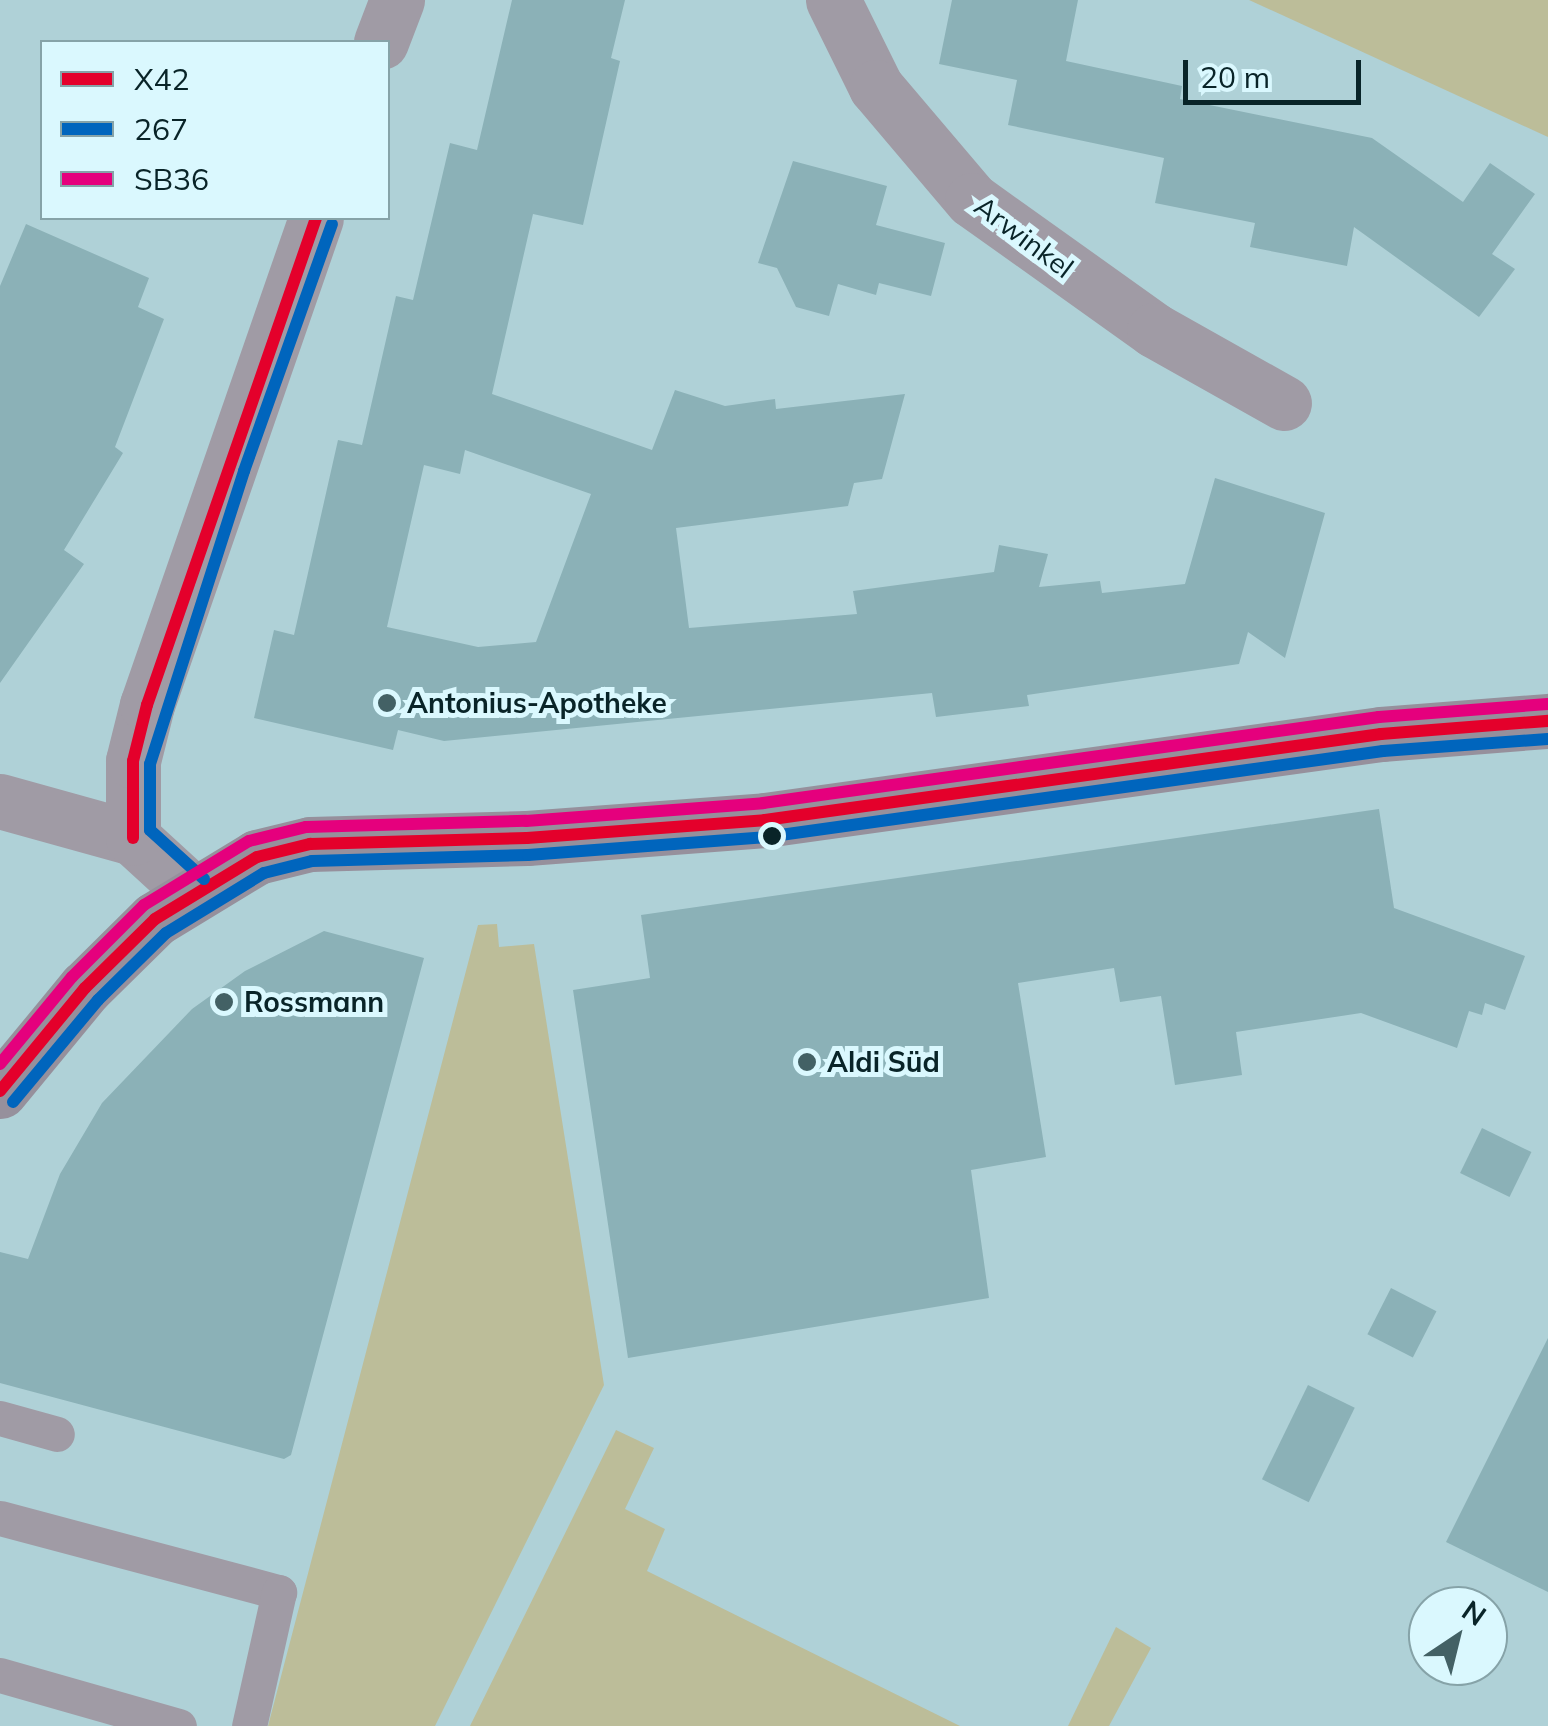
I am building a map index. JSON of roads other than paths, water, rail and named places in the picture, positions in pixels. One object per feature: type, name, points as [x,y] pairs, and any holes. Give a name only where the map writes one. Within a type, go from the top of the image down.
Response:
[{"type":"street","points":[[383,40],[398,0]]},
{"type":"street","name":"Arwinkel","points":[[833,0],[876,87],[972,200],[1154,330],[1284,402]]},
{"type":"street","points":[[133,838],[134,761],[147,705],[315,220]]},
{"type":"street","points":[[0,1091],[85,988],[192,892],[257,857],[310,844],[527,838],[766,820],[1381,734],[1548,721]]},
{"type":"street","points":[[0,801],[133,838],[192,892]]},
{"type":"lane","points":[[0,1418],[58,1434]]},
{"type":"lane","points":[[0,1518],[279,1592],[249,1726]]},
{"type":"lane","points":[[0,1675],[179,1726]]},
{"type":"place","name":"Antonius-Apotheke","points":[[387,703]]},
{"type":"place","name":"Rossmann","points":[[224,1002]]},
{"type":"place","name":"Aldi Süd","points":[[807,1062]]}]
